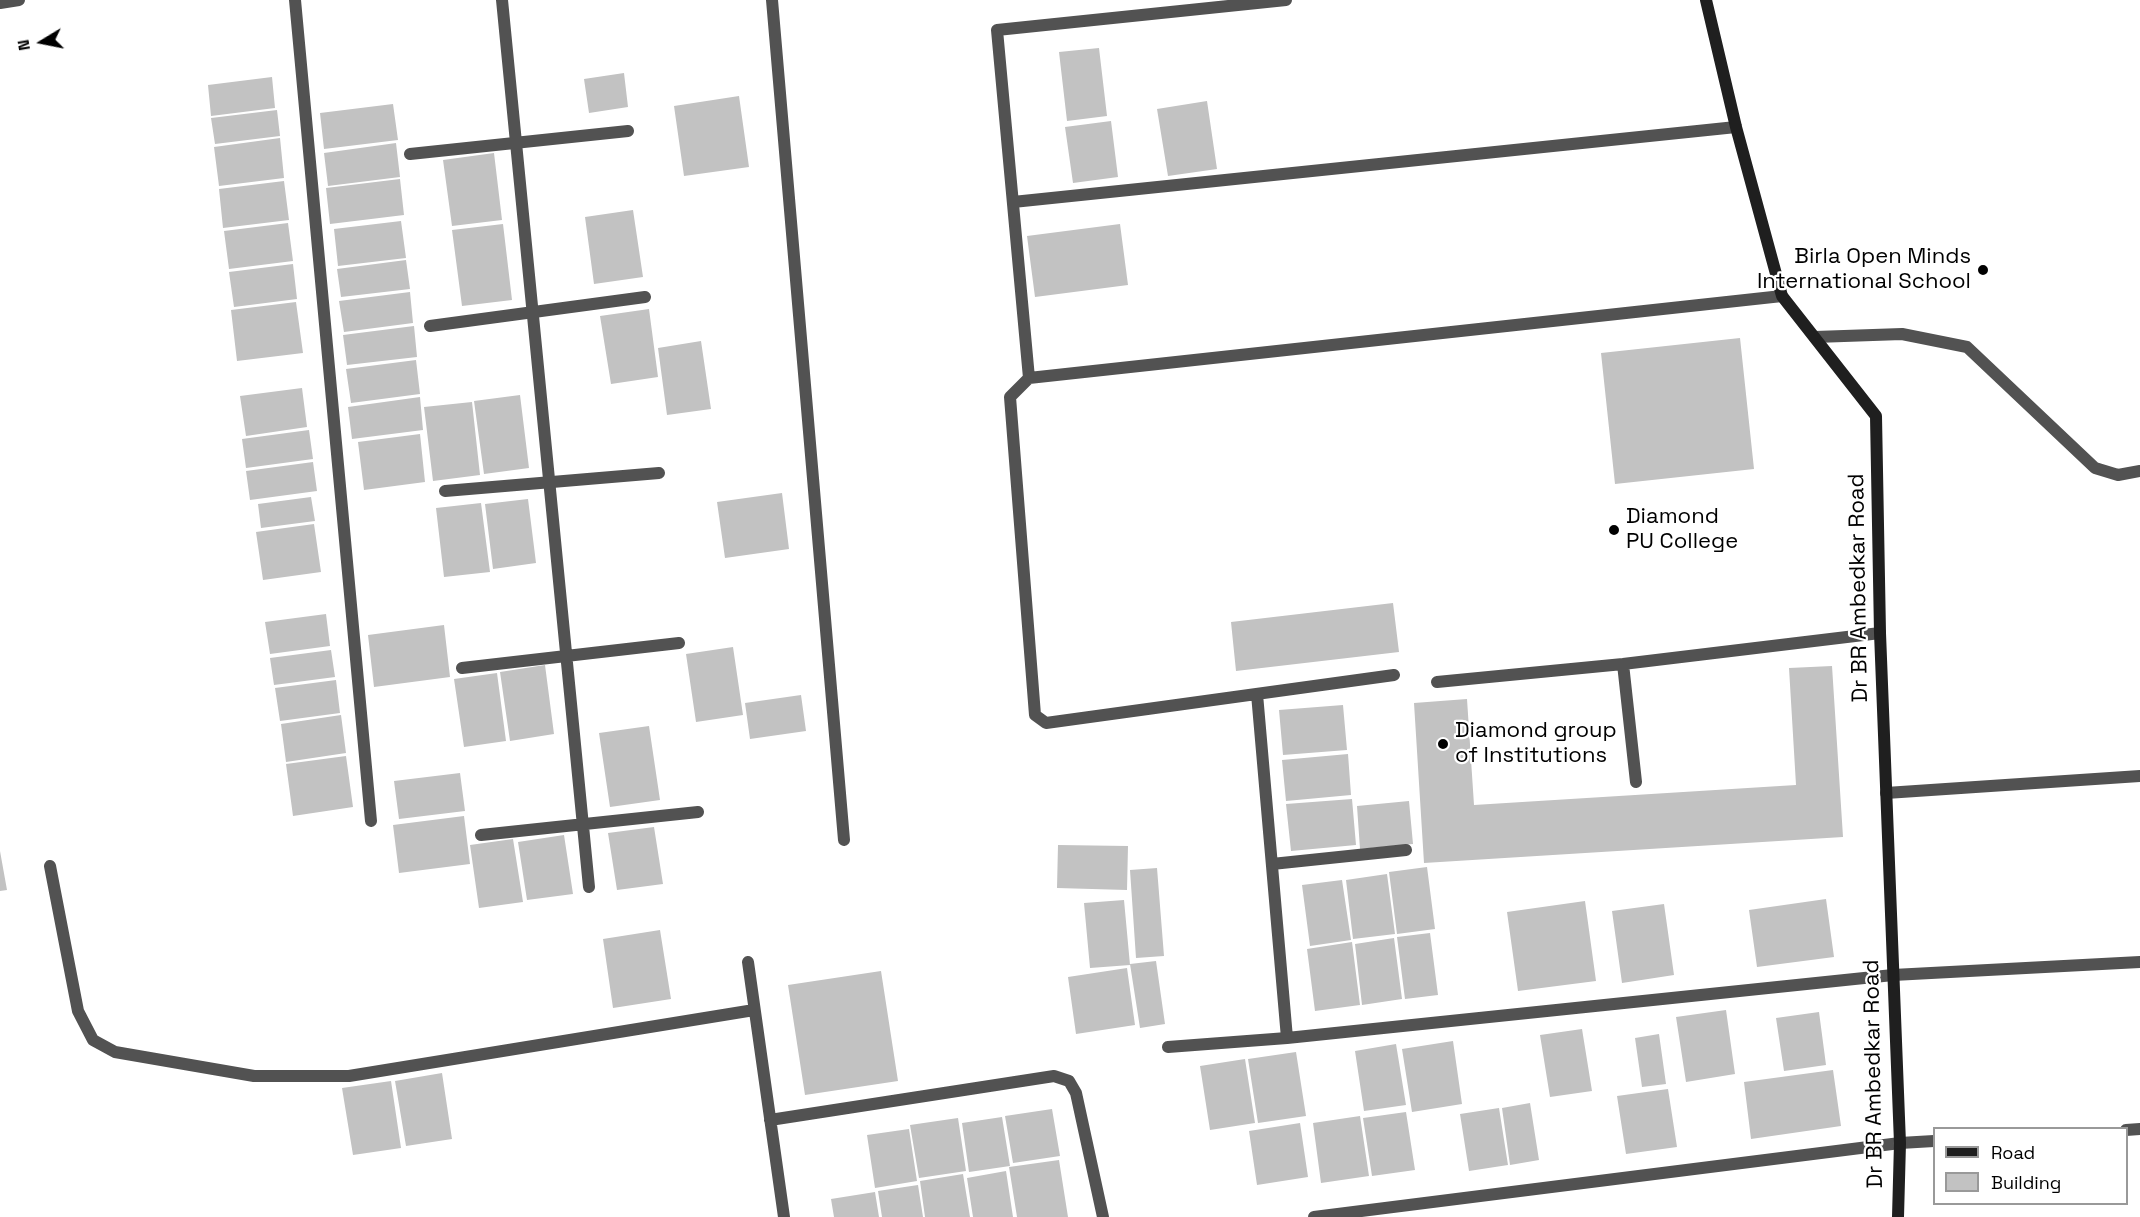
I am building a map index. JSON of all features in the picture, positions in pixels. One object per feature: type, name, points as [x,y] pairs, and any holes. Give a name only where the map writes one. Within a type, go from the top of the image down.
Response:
[{"type":"main road","name":"Dr BR Ambedkar Road","points":[[1707,0],[1736,127],[1782,296],[1876,416],[1880,633],[1900,1143],[1898,1217]]},
{"type":"street","points":[[0,3],[19,0]]},
{"type":"street","points":[[295,0],[371,821]]},
{"type":"street","points":[[502,0],[589,887]]},
{"type":"street","points":[[772,0],[844,840]]},
{"type":"street","points":[[1029,378],[997,30],[1286,0]]},
{"type":"street","points":[[1013,202],[1736,127]]},
{"type":"street","points":[[410,154],[628,130]]},
{"type":"street","points":[[1394,675],[1046,723],[1035,715],[1010,397],[1029,378],[1782,296]]},
{"type":"street","points":[[429,326],[645,297]]},
{"type":"street","points":[[1815,338],[1902,334],[1966,347],[2095,468],[2118,475],[2140,471]]},
{"type":"street","points":[[445,491],[659,473]]},
{"type":"street","points":[[1437,682],[1623,664],[1880,633]]},
{"type":"street","points":[[462,668],[679,643]]},
{"type":"street","points":[[1623,664],[1636,782]]},
{"type":"street","points":[[1257,694],[1287,1038]]},
{"type":"street","points":[[1886,793],[2140,776]]},
{"type":"street","points":[[481,835],[698,812]]},
{"type":"street","points":[[1272,864],[1406,850]]},
{"type":"street","points":[[50,866],[78,1011],[93,1040],[115,1052],[254,1076],[348,1076],[754,1010]]},
{"type":"street","points":[[748,962],[784,1217]]},
{"type":"street","points":[[1168,1047],[1287,1038],[1893,975],[2140,962]]},
{"type":"street","points":[[770,1120],[1054,1076],[1069,1081],[1076,1093],[1103,1217]]},
{"type":"street","points":[[1314,1217],[1900,1143],[1933,1141]]},
{"type":"building","points":[[1099,48],[1107,116],[1067,121],[1059,52]]},
{"type":"building","points":[[624,73],[628,107],[589,113],[584,79]]},
{"type":"building","points":[[272,77],[275,108],[211,116],[208,85]]},
{"type":"building","points":[[739,96],[749,167],[684,176],[674,106]]},
{"type":"building","points":[[1207,101],[1217,169],[1168,176],[1157,109]]},
{"type":"building","points":[[393,104],[398,140],[324,149],[320,113]]},
{"type":"building","points":[[277,110],[280,136],[215,144],[211,118]]},
{"type":"building","points":[[1111,121],[1118,177],[1073,183],[1065,127]]},
{"type":"building","points":[[280,138],[284,178],[219,186],[214,147]]},
{"type":"building","points":[[396,143],[400,177],[328,186],[324,153]]},
{"type":"building","points":[[494,153],[502,220],[452,226],[443,160]]},
{"type":"building","points":[[400,179],[404,215],[330,224],[326,188]]},
{"type":"building","points":[[284,181],[289,220],[223,228],[219,189]]},
{"type":"building","points":[[633,210],[643,277],[594,284],[585,217]]},
{"type":"building","points":[[401,221],[406,258],[338,266],[334,229]]},
{"type":"building","points":[[288,223],[293,261],[229,269],[224,231]]},
{"type":"building","points":[[503,224],[512,300],[462,306],[452,230]]},
{"type":"building","points":[[1120,224],[1128,285],[1035,297],[1027,236]]},
{"type":"building","points":[[406,260],[410,289],[341,297],[337,269]]},
{"type":"building","points":[[293,264],[297,299],[234,307],[229,272]]},
{"type":"building","points":[[410,292],[413,323],[344,332],[339,301]]},
{"type":"building","points":[[296,302],[303,353],[237,361],[231,310]]},
{"type":"building","points":[[649,309],[658,377],[611,384],[600,316]]},
{"type":"building","points":[[414,326],[417,357],[347,365],[343,335]]},
{"type":"building","points":[[1740,338],[1754,469],[1615,484],[1601,353]]},
{"type":"building","points":[[701,341],[711,409],[667,415],[658,348]]},
{"type":"building","points":[[416,360],[420,394],[351,403],[346,369]]},
{"type":"building","points":[[302,388],[307,427],[246,436],[240,396]]},
{"type":"building","points":[[520,395],[529,468],[484,474],[474,401]]},
{"type":"building","points":[[420,397],[423,430],[352,439],[348,407]]},
{"type":"building","points":[[472,402],[480,475],[433,481],[424,407]]},
{"type":"building","points":[[309,430],[313,459],[246,468],[242,439]]},
{"type":"building","points":[[420,434],[425,482],[364,490],[358,442]]},
{"type":"building","points":[[313,462],[317,491],[250,500],[246,471]]},
{"type":"building","points":[[782,493],[789,549],[725,558],[717,502]]},
{"type":"building","points":[[311,497],[315,521],[261,528],[258,504]]},
{"type":"building","points":[[528,499],[536,563],[493,569],[485,504]]},
{"type":"building","points":[[481,503],[490,572],[444,577],[436,508]]},
{"type":"building","points":[[314,524],[321,572],[263,580],[256,532]]},
{"type":"building","points":[[1393,603],[1399,652],[1236,671],[1231,622]]},
{"type":"building","points":[[326,614],[330,646],[270,654],[265,622]]},
{"type":"building","points":[[444,625],[450,677],[374,687],[368,635]]},
{"type":"building","points":[[733,647],[743,715],[696,722],[686,654]]},
{"type":"building","points":[[331,650],[335,677],[274,685],[270,658]]},
{"type":"building","points":[[545,665],[554,734],[510,741],[500,672]]},
{"type":"building","name":"Diamond group of Institutions","points":[[1832,666],[1843,837],[1424,863],[1414,703],[1467,699],[1474,805],[1796,785],[1789,668]]},
{"type":"building","points":[[497,673],[506,741],[464,747],[454,679]]},
{"type":"building","points":[[336,680],[340,713],[280,721],[275,688]]},
{"type":"building","points":[[801,695],[806,731],[750,739],[745,703]]},
{"type":"building","points":[[1343,705],[1347,750],[1283,755],[1279,710]]},
{"type":"building","points":[[341,715],[346,753],[286,762],[281,724]]},
{"type":"building","points":[[649,726],[660,800],[610,807],[599,733]]},
{"type":"building","points":[[1348,754],[1351,795],[1286,801],[1282,760]]},
{"type":"building","points":[[346,756],[353,807],[293,816],[286,764]]},
{"type":"building","points":[[460,773],[465,811],[399,819],[394,781]]},
{"type":"building","points":[[1352,799],[1356,845],[1291,851],[1286,804]]},
{"type":"building","points":[[1409,801],[1413,844],[1360,849],[1357,806]]},
{"type":"building","points":[[464,816],[470,864],[399,873],[393,825]]},
{"type":"building","points":[[654,827],[663,884],[617,890],[608,833]]},
{"type":"building","points":[[564,835],[573,894],[527,900],[518,842]]},
{"type":"building","points":[[513,839],[523,902],[479,908],[470,845]]},
{"type":"building","points":[[1058,845],[1128,846],[1127,890],[1057,888]]},
{"type":"building","points":[[0,851],[7,890],[0,891]]},
{"type":"building","points":[[1427,867],[1435,929],[1397,934],[1389,872]]},
{"type":"building","points":[[1157,868],[1164,956],[1136,958],[1130,870]]},
{"type":"building","points":[[1387,874],[1395,934],[1353,939],[1346,880]]},
{"type":"building","points":[[1342,880],[1351,940],[1310,946],[1302,885]]},
{"type":"building","points":[[1826,899],[1834,957],[1757,967],[1749,910]]},
{"type":"building","points":[[1124,900],[1130,965],[1090,968],[1084,903]]},
{"type":"building","points":[[1585,901],[1596,981],[1518,991],[1507,912]]},
{"type":"building","points":[[1664,904],[1674,975],[1622,983],[1612,911]]},
{"type":"building","points":[[660,930],[671,999],[613,1008],[603,939]]},
{"type":"building","points":[[1430,933],[1438,995],[1405,999],[1397,937]]},
{"type":"building","points":[[1394,938],[1402,999],[1362,1005],[1355,944]]},
{"type":"building","points":[[1352,942],[1360,1005],[1315,1011],[1307,949]]},
{"type":"building","points":[[1156,961],[1165,1024],[1140,1028],[1130,964]]},
{"type":"building","points":[[1127,968],[1135,1025],[1076,1034],[1068,977]]},
{"type":"building","points":[[881,971],[898,1081],[805,1095],[788,985]]},
{"type":"building","points":[[1726,1010],[1735,1074],[1686,1082],[1676,1017]]},
{"type":"building","points":[[1819,1012],[1826,1065],[1784,1071],[1776,1018]]},
{"type":"building","points":[[1582,1029],[1592,1091],[1550,1097],[1540,1035]]},
{"type":"building","points":[[1659,1034],[1666,1084],[1642,1087],[1635,1038]]},
{"type":"building","points":[[1453,1041],[1462,1104],[1412,1112],[1402,1049]]},
{"type":"building","points":[[1396,1044],[1406,1105],[1364,1111],[1355,1051]]},
{"type":"building","points":[[1296,1052],[1306,1116],[1258,1123],[1248,1059]]},
{"type":"building","points":[[1245,1059],[1255,1123],[1210,1130],[1200,1066]]},
{"type":"building","points":[[1833,1070],[1841,1126],[1751,1139],[1744,1082]]},
{"type":"building","points":[[442,1073],[452,1139],[406,1146],[395,1081]]},
{"type":"building","points":[[391,1081],[401,1148],[353,1155],[342,1088]]},
{"type":"building","points":[[1668,1089],[1677,1147],[1626,1154],[1617,1096]]},
{"type":"building","points":[[1530,1103],[1539,1160],[1510,1165],[1502,1108]]},
{"type":"building","points":[[1499,1108],[1508,1165],[1469,1171],[1460,1114]]},
{"type":"building","points":[[1052,1109],[1060,1156],[1013,1163],[1005,1116]]},
{"type":"building","points":[[1406,1112],[1415,1170],[1372,1176],[1363,1118]]},
{"type":"building","points":[[1360,1116],[1369,1176],[1321,1183],[1313,1123]]},
{"type":"building","points":[[1002,1117],[1010,1166],[969,1172],[962,1123]]},
{"type":"building","points":[[958,1118],[966,1171],[919,1178],[910,1125]]},
{"type":"building","points":[[1300,1123],[1308,1177],[1257,1185],[1249,1131]]},
{"type":"building","points":[[909,1129],[917,1181],[875,1188],[867,1135]]},
{"type":"building","points":[[1059,1160],[1068,1217],[1017,1217],[1009,1167]]},
{"type":"building","points":[[1006,1171],[1013,1217],[973,1217],[967,1178]]},
{"type":"building","points":[[963,1174],[970,1217],[925,1217],[920,1181]]},
{"type":"building","points":[[918,1185],[923,1217],[882,1217],[878,1191]]},
{"type":"building","points":[[875,1192],[879,1217],[834,1217],[831,1199]]},
{"type":"place","name":"Birla Open Minds International School","points":[[1983,270]]},
{"type":"place","name":"Diamond PU College","points":[[1614,530]]},
{"type":"place","name":"Diamond group of Institutions","points":[[1443,744]]}]
